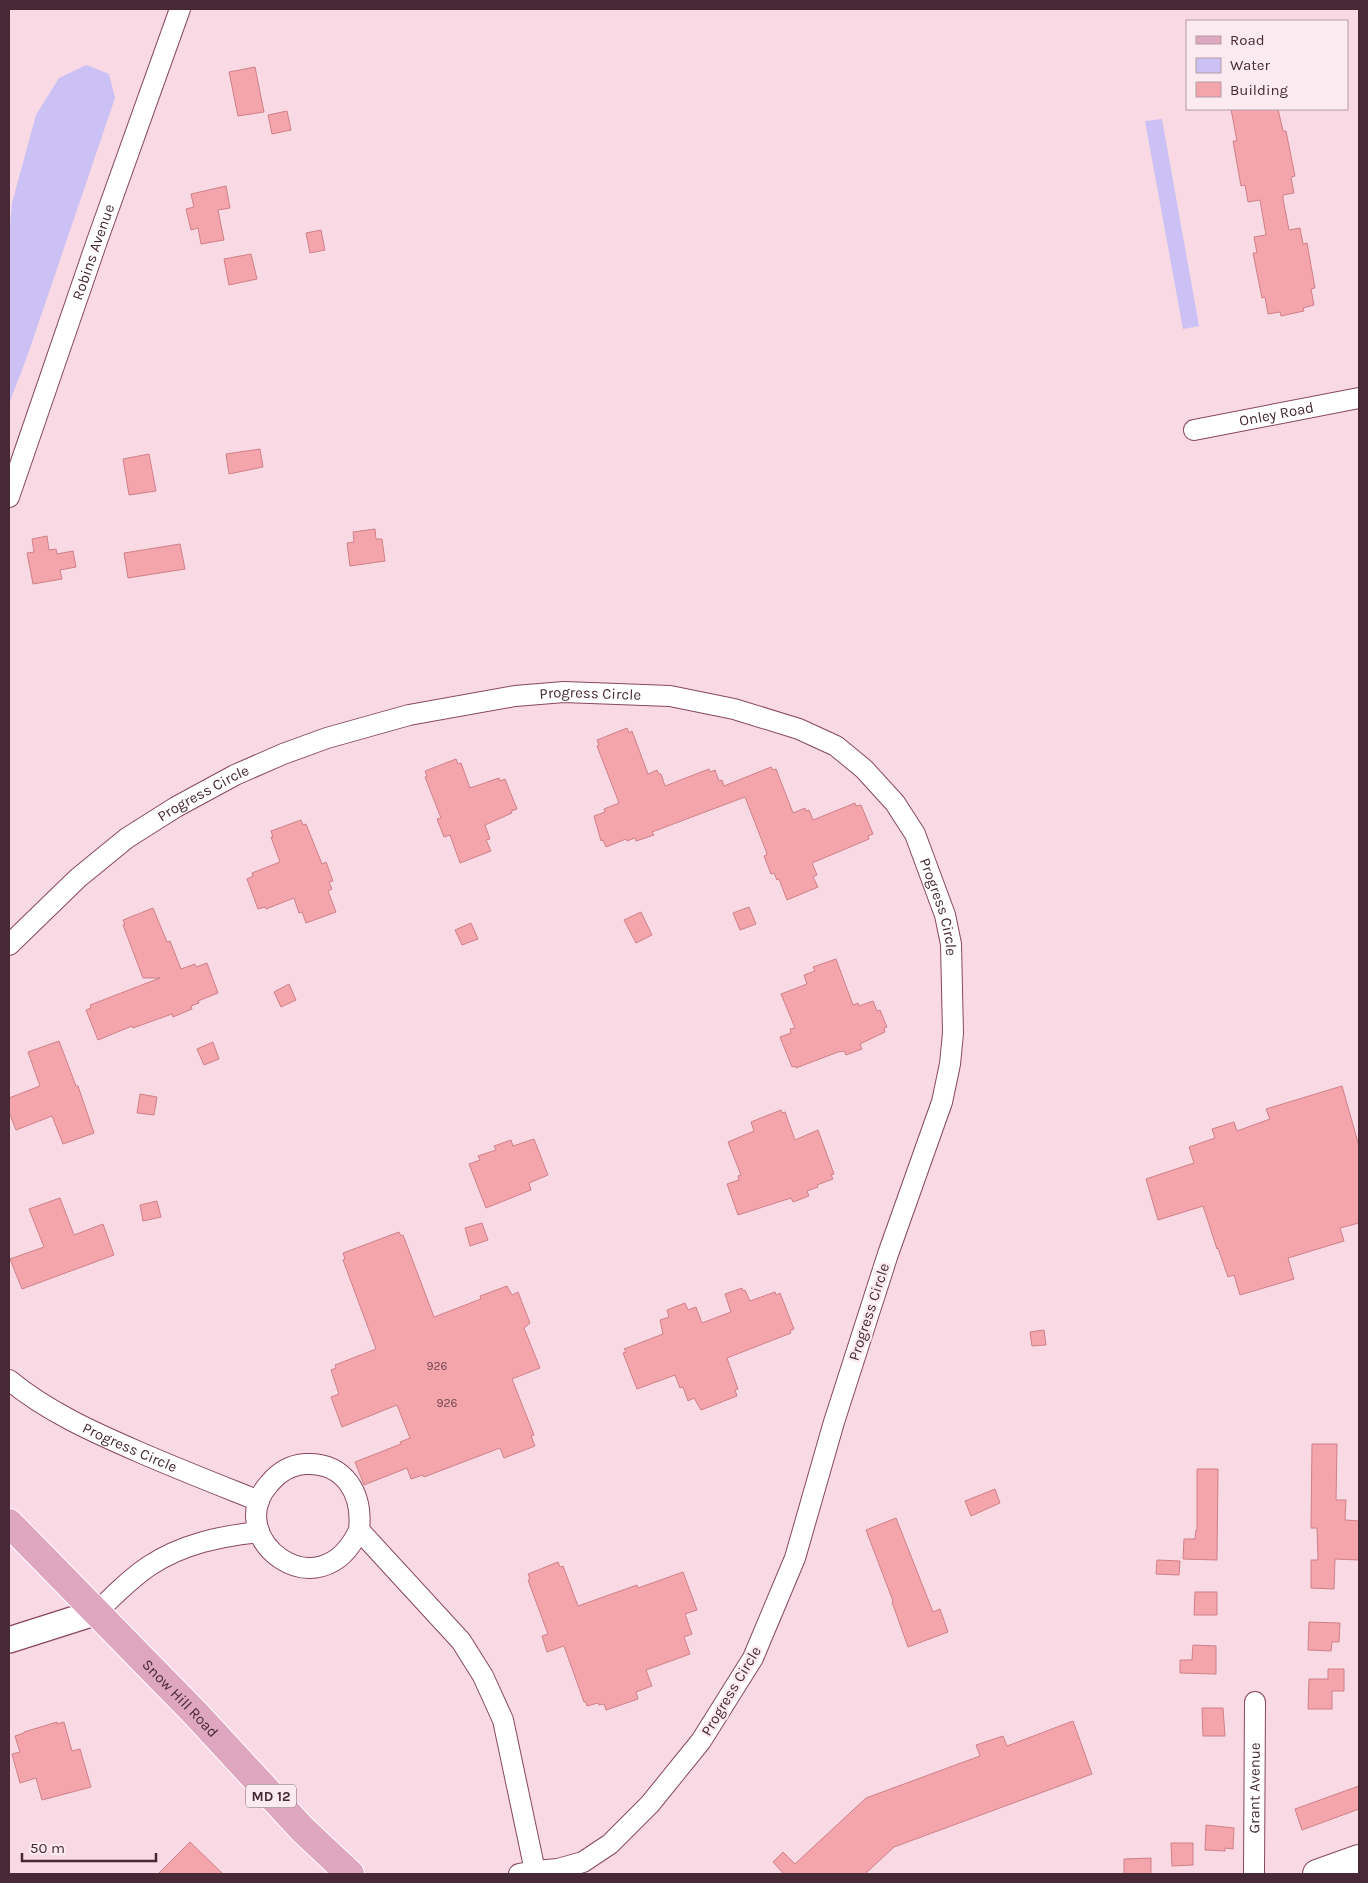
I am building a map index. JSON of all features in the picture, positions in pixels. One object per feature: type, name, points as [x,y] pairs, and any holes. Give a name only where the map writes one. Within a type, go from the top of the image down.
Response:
[{"type":"main road","name":"Snow Hill Road","points":[[9,1522],[196,1714],[303,1830],[350,1874]]},
{"type":"main road","points":[[1317,1874],[1359,1859]]},
{"type":"street","name":"Robins Avenue","points":[[9,497],[97,241],[180,9]]},
{"type":"street","name":"Onley Road","points":[[1194,430],[1359,398]]},
{"type":"street","name":"Progress Circle","points":[[9,945],[78,878],[127,838],[176,807],[235,775],[283,754],[327,738],[409,715],[515,696],[564,692],[670,696],[734,708],[799,729],[836,746],[864,769],[895,803],[915,834],[945,915],[950,944],[953,1032],[950,1064],[942,1102],[886,1261],[834,1422],[795,1558],[753,1658],[700,1741],[650,1804],[610,1844],[594,1856],[572,1866],[527,1872],[503,1720],[483,1676],[461,1642],[359,1530]]},
{"type":"street","name":"Progress Circle","points":[[9,1380],[49,1408],[86,1429],[191,1475],[259,1501]]},
{"type":"street","points":[[304,1464],[321,1465],[336,1472],[349,1483],[358,1497],[361,1514],[359,1530],[352,1545],[342,1556],[328,1565],[312,1568],[296,1566],[281,1560],[269,1549],[259,1532],[257,1521],[259,1501],[276,1476],[289,1468],[304,1464]]},
{"type":"street","points":[[9,1640],[97,1612],[149,1566],[167,1556],[228,1535],[259,1532]]},
{"type":"street","name":"Grant Avenue","points":[[1254,1874],[1255,1702]]},
{"type":"water","points":[[86,65],[109,74],[115,98],[28,354],[9,404],[9,240],[12,203],[36,115],[59,78]]},
{"type":"water","points":[[1162,119],[1199,326],[1183,329],[1145,121]]},
{"type":"building","points":[[255,67],[264,112],[238,116],[229,72]]},
{"type":"building","points":[[1231,110],[1278,110],[1283,131],[1286,131],[1295,176],[1291,177],[1294,193],[1283,195],[1289,230],[1300,228],[1303,244],[1307,243],[1315,288],[1311,289],[1314,305],[1303,308],[1304,311],[1281,316],[1280,312],[1268,314],[1265,297],[1262,298],[1253,253],[1257,253],[1254,237],[1266,235],[1260,200],[1248,202],[1245,185],[1241,186],[1233,141],[1237,141]]},
{"type":"building","points":[[287,111],[291,130],[272,134],[268,115]]},
{"type":"building","points":[[226,186],[230,208],[218,210],[224,240],[201,244],[198,228],[191,230],[186,209],[194,207],[191,194]]},
{"type":"building","points":[[321,230],[325,250],[310,253],[306,233]]},
{"type":"building","points":[[251,254],[257,279],[229,285],[224,259]]},
{"type":"building","points":[[260,449],[263,467],[229,474],[226,454]]},
{"type":"building","points":[[149,454],[156,491],[129,495],[123,459]]},
{"type":"building","points":[[375,529],[376,539],[382,539],[385,561],[350,566],[347,543],[354,542],[353,532]]},
{"type":"building","points":[[47,536],[49,550],[56,549],[57,554],[73,551],[76,567],[60,570],[62,579],[33,584],[27,553],[34,552],[32,539]]},
{"type":"building","points":[[180,544],[185,569],[128,578],[124,553]]},
{"type":"building","points":[[627,728],[629,733],[632,731],[648,774],[657,770],[661,774],[665,786],[709,769],[710,772],[715,770],[719,781],[722,780],[724,786],[771,767],[773,770],[776,769],[793,813],[805,808],[806,811],[809,810],[813,820],[855,803],[856,806],[861,805],[873,834],[868,836],[869,839],[812,863],[817,875],[813,877],[818,887],[787,900],[779,879],[777,880],[774,873],[771,874],[764,856],[767,855],[766,851],[745,797],[652,832],[654,835],[636,841],[635,838],[627,841],[626,839],[606,847],[603,840],[601,841],[594,816],[605,812],[604,809],[619,803],[597,746],[599,745],[597,740]]},
{"type":"building","points":[[456,759],[458,764],[461,763],[470,788],[499,778],[500,781],[505,779],[517,809],[485,825],[490,839],[486,840],[491,851],[460,863],[450,835],[444,837],[437,819],[441,818],[425,777],[427,776],[425,771]]},
{"type":"building","points":[[301,820],[303,825],[306,824],[322,864],[326,862],[333,881],[329,882],[332,889],[328,891],[336,912],[306,923],[302,912],[299,913],[294,898],[266,909],[265,907],[258,909],[247,879],[253,876],[252,873],[280,862],[271,837],[273,837],[271,831]]},
{"type":"building","points":[[749,907],[756,924],[740,930],[733,913]]},
{"type":"building","points":[[153,908],[167,942],[170,941],[181,969],[195,964],[196,967],[207,963],[218,993],[198,1001],[199,1003],[191,1006],[192,1009],[173,1017],[172,1014],[133,1028],[132,1026],[98,1040],[86,1010],[91,1008],[90,1005],[160,978],[143,978],[123,925],[125,925],[123,920]]},
{"type":"building","points":[[641,912],[652,935],[636,943],[624,920]]},
{"type":"building","points":[[471,923],[478,939],[462,945],[455,930]]},
{"type":"building","points":[[836,959],[853,1005],[858,1003],[859,1006],[873,1001],[877,1011],[880,1010],[887,1027],[884,1028],[885,1032],[860,1044],[862,1049],[846,1055],[844,1051],[838,1052],[796,1068],[795,1066],[792,1067],[780,1037],[791,1033],[790,1029],[795,1028],[781,994],[807,984],[804,975],[815,971],[813,967]]},
{"type":"building","points":[[289,984],[296,1000],[281,1007],[274,992]]},
{"type":"building","points":[[59,1041],[76,1086],[78,1086],[94,1133],[63,1144],[52,1116],[16,1130],[9,1112],[9,1098],[40,1086],[28,1052]]},
{"type":"building","points":[[213,1042],[219,1059],[204,1065],[197,1049]]},
{"type":"building","points":[[1342,1086],[1359,1146],[1359,1223],[1340,1228],[1344,1241],[1288,1258],[1294,1279],[1240,1295],[1234,1275],[1228,1277],[1203,1206],[1158,1220],[1146,1179],[1194,1163],[1189,1147],[1215,1138],[1212,1129],[1234,1122],[1237,1131],[1270,1119],[1266,1109]]},
{"type":"building","points":[[140,1094],[157,1097],[154,1115],[137,1113]]},
{"type":"building","points":[[781,1110],[782,1113],[785,1112],[795,1140],[818,1130],[834,1174],[831,1175],[833,1179],[807,1191],[809,1196],[793,1202],[791,1198],[738,1215],[727,1184],[739,1180],[738,1176],[741,1175],[728,1142],[754,1131],[751,1122]]},
{"type":"building","points":[[534,1139],[548,1175],[529,1183],[531,1190],[486,1208],[469,1164],[480,1160],[478,1156],[496,1150],[494,1146],[511,1140],[513,1146]]},
{"type":"building","points":[[60,1198],[74,1235],[103,1224],[114,1255],[22,1289],[10,1259],[44,1247],[29,1209]]},
{"type":"building","points":[[157,1201],[161,1217],[143,1221],[140,1205]]},
{"type":"building","points":[[482,1223],[488,1240],[470,1246],[465,1228]]},
{"type":"building","points":[[399,1232],[401,1236],[403,1235],[434,1317],[481,1299],[480,1296],[507,1286],[512,1295],[518,1292],[530,1323],[524,1328],[540,1368],[512,1379],[534,1435],[531,1436],[535,1446],[504,1458],[500,1448],[424,1477],[423,1475],[411,1479],[407,1468],[364,1485],[355,1462],[401,1444],[400,1442],[410,1438],[397,1405],[342,1427],[331,1397],[339,1394],[331,1370],[336,1368],[335,1365],[376,1349],[343,1260],[345,1259],[343,1253]]},
{"type":"building","points":[[742,1288],[743,1291],[745,1290],[750,1301],[775,1292],[776,1295],[780,1293],[794,1329],[790,1331],[791,1333],[727,1358],[738,1389],[735,1390],[737,1396],[701,1410],[694,1398],[688,1401],[683,1387],[680,1388],[675,1375],[637,1389],[623,1353],[626,1352],[624,1349],[663,1334],[660,1320],[669,1317],[667,1310],[685,1303],[688,1310],[696,1307],[702,1323],[731,1312],[725,1294]]},
{"type":"building","points":[[1044,1330],[1046,1345],[1032,1346],[1030,1332]]},
{"type":"building","points":[[1312,1444],[1337,1444],[1336,1500],[1346,1500],[1345,1520],[1359,1521],[1359,1560],[1335,1559],[1334,1589],[1311,1588],[1311,1560],[1318,1560],[1317,1528],[1311,1528]]},
{"type":"building","points":[[1197,1469],[1218,1469],[1217,1560],[1183,1559],[1184,1539],[1195,1539],[1197,1530]]},
{"type":"building","points":[[995,1489],[1000,1503],[971,1516],[965,1501]]},
{"type":"building","points":[[896,1518],[933,1612],[940,1609],[948,1632],[908,1647],[866,1530]]},
{"type":"building","points":[[1157,1560],[1180,1561],[1179,1575],[1156,1574]]},
{"type":"building","points":[[558,1562],[560,1567],[563,1566],[578,1606],[637,1585],[638,1588],[683,1572],[697,1610],[685,1614],[692,1634],[684,1637],[690,1654],[646,1670],[652,1686],[636,1692],[638,1699],[606,1710],[604,1704],[599,1705],[598,1703],[587,1706],[564,1646],[547,1652],[542,1636],[548,1634],[528,1580],[530,1579],[528,1574]]},
{"type":"building","points":[[1195,1592],[1217,1592],[1217,1615],[1194,1615]]},
{"type":"building","points":[[1309,1622],[1340,1623],[1339,1642],[1332,1642],[1331,1651],[1308,1650]]},
{"type":"building","points":[[1193,1645],[1216,1646],[1216,1674],[1180,1673],[1180,1660],[1192,1660]]},
{"type":"building","points":[[1328,1669],[1344,1669],[1344,1691],[1332,1691],[1332,1709],[1308,1709],[1309,1679],[1328,1679]]},
{"type":"building","points":[[1202,1708],[1223,1708],[1225,1736],[1203,1736]]},
{"type":"building","points":[[1073,1721],[1092,1774],[894,1847],[865,1874],[784,1874],[773,1862],[783,1852],[795,1864],[866,1798],[980,1756],[976,1745],[1003,1736],[1007,1746]]},
{"type":"building","points":[[57,1722],[57,1724],[64,1722],[72,1751],[80,1749],[91,1787],[42,1800],[36,1778],[20,1783],[12,1754],[20,1752],[15,1736]]},
{"type":"building","points":[[1359,1786],[1359,1809],[1302,1830],[1295,1809]]},
{"type":"building","points":[[1206,1825],[1234,1828],[1233,1849],[1225,1848],[1225,1851],[1205,1850]]},
{"type":"building","points":[[190,1842],[223,1874],[158,1874]]},
{"type":"building","points":[[1171,1843],[1193,1843],[1193,1865],[1172,1866]]},
{"type":"building","points":[[1151,1858],[1151,1874],[1124,1874],[1124,1859]]}]
